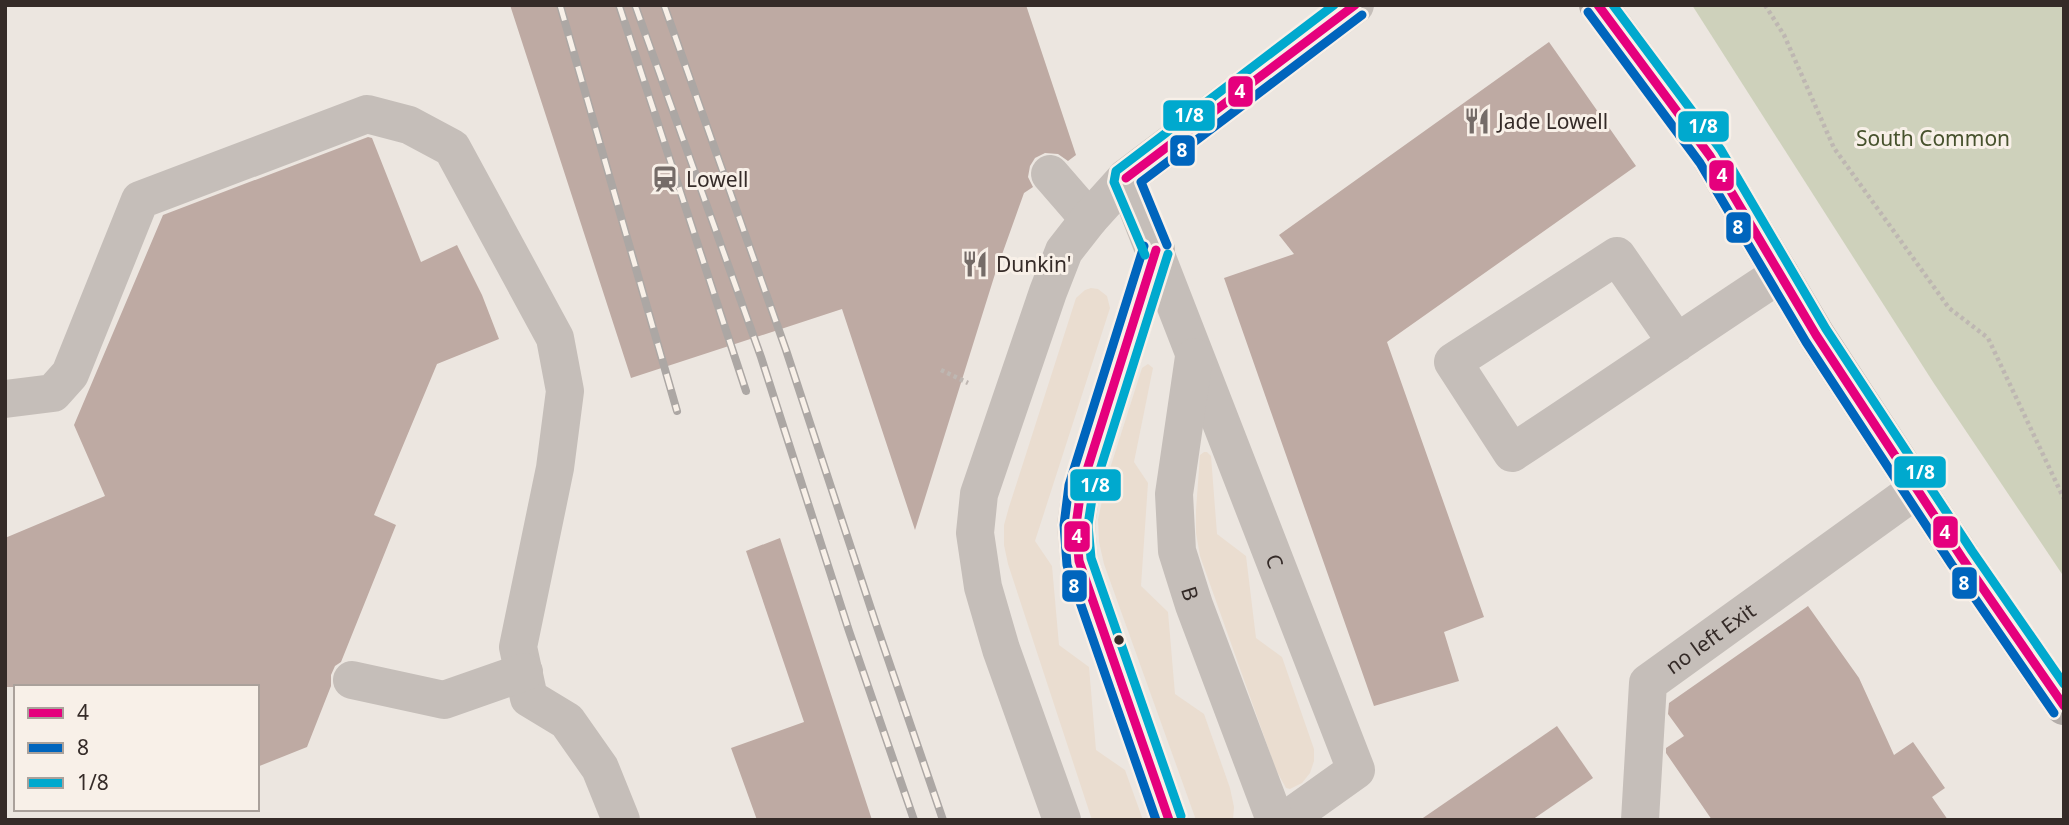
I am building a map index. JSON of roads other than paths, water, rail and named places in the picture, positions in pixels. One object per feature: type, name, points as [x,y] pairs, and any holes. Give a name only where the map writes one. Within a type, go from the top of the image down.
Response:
[{"type":"main road","points":[[1598,5],[1710,156],[1816,335],[2063,705]]},
{"type":"lane","points":[[1062,820],[1001,649],[983,587],[975,533],[979,494],[1048,292],[1064,251],[1126,178],[1355,5]]},
{"type":"lane","points":[[5,399],[53,393],[70,374],[140,200],[367,114],[409,125],[453,148],[555,338],[565,391],[555,468],[519,646],[529,698],[568,722],[600,768],[621,820]]},
{"type":"lane","points":[[1050,174],[1089,219]]},
{"type":"lane","name":"C","points":[[1126,178],[1356,770],[1286,820]]},
{"type":"lane","points":[[1156,250],[1081,489],[1076,525],[1079,561],[1169,820]]},
{"type":"lane","points":[[1677,343],[1617,256],[1453,362],[1512,453],[1677,343],[1780,274]]},
{"type":"lane","name":"B","points":[[1195,355],[1174,494],[1178,551],[1194,606],[1275,820]]},
{"type":"lane","name":"no left Exit","points":[[1640,820],[1648,682],[1917,489]]},
{"type":"lane","points":[[352,680],[444,700],[524,672]]},
{"type":"railway","points":[[560,5],[677,411]]},
{"type":"railway","points":[[619,5],[746,391]]},
{"type":"railway","points":[[635,5],[761,357],[849,631],[914,820]]},
{"type":"railway","points":[[664,5],[786,350],[943,820]]},
{"type":"place","name":"Jade Lowell","points":[[1477,121]]},
{"type":"place","name":"Lowell","points":[[665,179]]},
{"type":"place","name":"Dunkin'","points":[[975,264]]},
{"type":"park label","name":"South Common","points":[[1933,138]]}]
